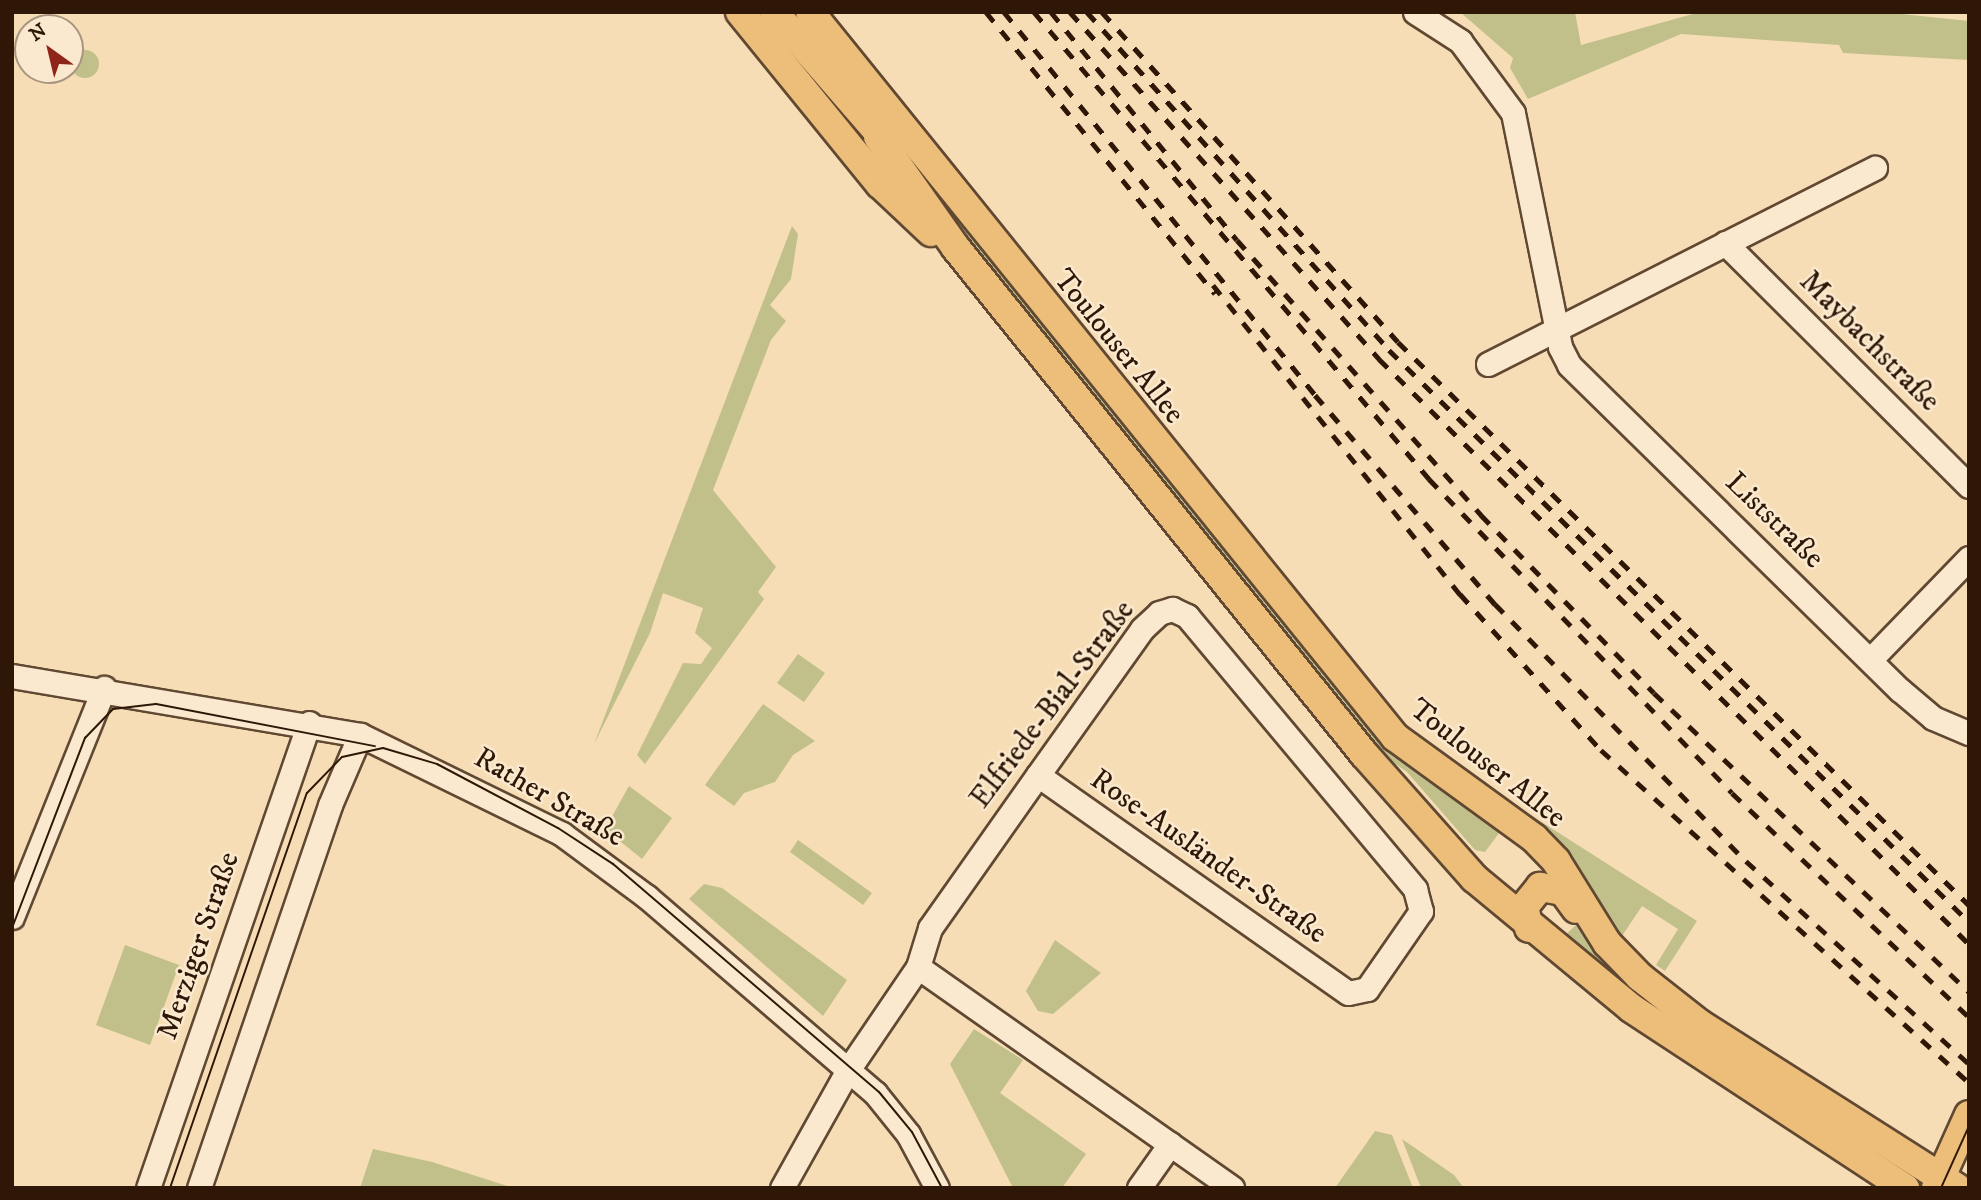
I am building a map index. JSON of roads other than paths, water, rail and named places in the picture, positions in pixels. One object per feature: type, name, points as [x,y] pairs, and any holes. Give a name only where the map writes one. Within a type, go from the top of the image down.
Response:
[{"type":"main road","points":[[740,12],[880,184],[956,248]]},
{"type":"main road","points":[[774,12],[878,137],[956,248],[1364,754],[1474,878],[1529,928],[1631,1008],[1905,1188]]},
{"type":"main road","points":[[810,12],[994,245]]},
{"type":"main road","points":[[878,137],[994,245]]},
{"type":"main road","name":"Toulouser Allee","points":[[994,245],[1361,701],[1419,758],[1534,838],[1556,861],[1596,928],[1640,977],[1700,1024],[1953,1178]]},
{"type":"main road","points":[[1529,928],[1525,901],[1546,886],[1563,891],[1596,928]]},
{"type":"main road","points":[[1953,1178],[1969,1115]]},
{"type":"street","name":"Liststraße","points":[[1415,12],[1460,41],[1513,113],[1557,332],[1569,365],[1870,660],[1933,718],[1969,733]]},
{"type":"street","points":[[1488,364],[1557,332],[1875,168]]},
{"type":"street","name":"Maybachstraße","points":[[1725,243],[1969,486]]},
{"type":"street","points":[[1870,660],[1969,558]]},
{"type":"street","name":"Elfriede-Bial-Straße","points":[[782,1188],[848,1070],[918,967],[930,928],[1142,629],[1158,613],[1172,609],[1187,616],[1421,900],[1421,911],[1367,989],[1341,991]]},
{"type":"street","name":"Rather Straße","points":[[12,676],[104,688],[309,723],[360,735],[589,852],[848,1070],[898,1119],[937,1188]]},
{"type":"street","points":[[12,917],[104,688]]},
{"type":"street","name":"Merziger Straße","points":[[148,1188],[309,723]]},
{"type":"street","points":[[200,1188],[330,805],[360,735]]},
{"type":"street","name":"Rose-Ausländer-Straße","points":[[1038,775],[1341,991]]},
{"type":"street","points":[[918,967],[1232,1188]]},
{"type":"street","points":[[1139,1188],[1170,1144]]},
{"type":"tram line","points":[[12,928],[85,738],[113,709],[156,704],[375,746]]},
{"type":"tram line","points":[[170,1188],[307,793],[342,757],[383,748],[437,764],[558,828],[613,864],[879,1092],[912,1132],[942,1188]]},
{"type":"tram line","points":[[1941,1188],[1969,1126]]},
{"type":"railway","points":[[986,12],[1215,294]]},
{"type":"railway","points":[[1004,12],[1315,395],[1495,604],[1746,861],[1969,1064]]},
{"type":"railway","points":[[1034,12],[1429,479],[1732,793],[1969,1017]]},
{"type":"railway","points":[[1051,12],[1237,240],[1481,515],[1654,693],[1969,992]]},
{"type":"railway","points":[[1070,12],[1379,359],[1969,944]]},
{"type":"railway","points":[[1087,12],[1389,350],[1969,922]]},
{"type":"railway","points":[[1102,12],[1398,342],[1969,905]]},
{"type":"railway","points":[[1213,285],[1460,594],[1601,750],[1969,1083]]}]
